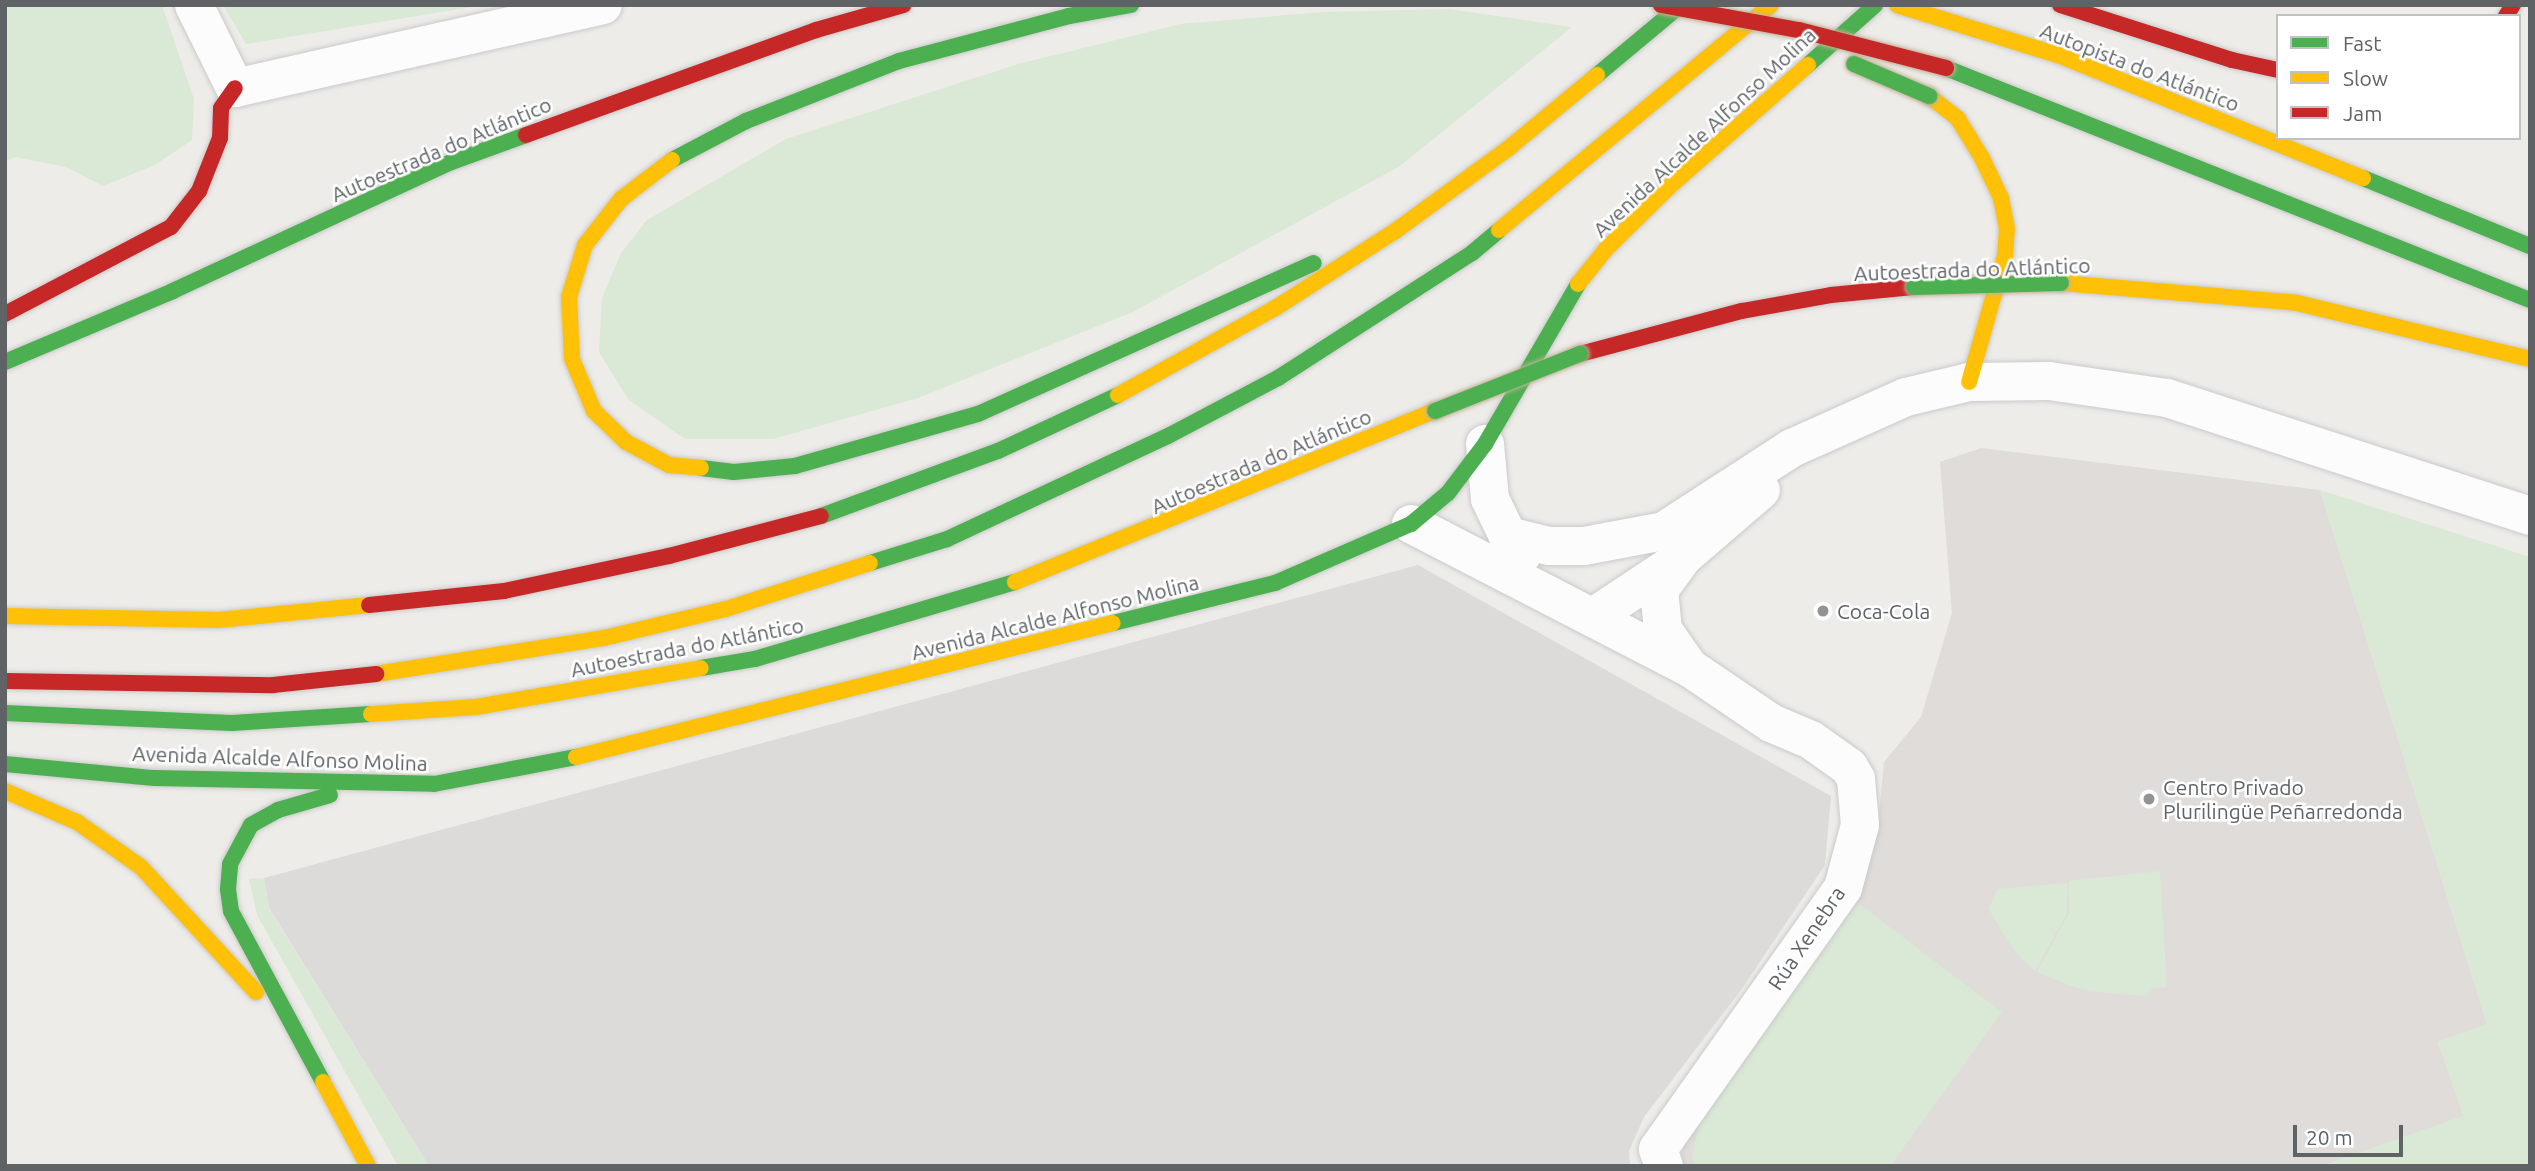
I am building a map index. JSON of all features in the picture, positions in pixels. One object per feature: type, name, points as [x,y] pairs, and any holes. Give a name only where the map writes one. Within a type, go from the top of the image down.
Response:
[{"type":"main road","name":"Autoestrada do Atlántico","points":[[5,362],[173,291],[449,163],[803,34],[904,5]]},
{"type":"main road","points":[[1131,5],[1069,16],[899,61],[746,121],[677,157],[630,192],[585,246],[569,298],[572,359],[594,411],[626,442],[670,465],[734,472],[795,466],[978,414],[1257,285],[1394,232]]},
{"type":"main road","points":[[1659,5],[1799,30],[1946,68],[2530,299]]},
{"type":"main road","points":[[1659,5],[1859,65],[1928,96],[1958,120],[1982,158],[2001,198],[2007,228],[2005,256],[1969,382]]},
{"type":"main road","points":[[5,616],[219,620],[504,591],[669,556],[820,516],[998,451],[1153,378],[1394,232],[1510,147],[1681,5]]},
{"type":"main road","points":[[5,681],[273,685],[386,673],[604,638],[726,609],[947,538],[1168,436],[1266,384],[1472,253],[1771,5]]},
{"type":"main road","name":"Avenida Alcalde Alfonso Molina","points":[[5,764],[154,778],[369,786],[434,784],[559,761],[1275,583],[1411,524],[1448,493],[1485,444],[1574,289],[1606,249],[1669,187],[1875,5]]},
{"type":"main road","name":"Autopista do Atlántico","points":[[1897,5],[2059,55],[2530,246]]},
{"type":"main road","points":[[2060,5],[2232,60],[2276,70]]},
{"type":"main road","points":[[5,314],[171,228],[199,191],[220,138],[221,108],[235,88]]},
{"type":"main road","name":"Autoestrada do Atlántico","points":[[5,713],[232,723],[476,707],[755,659],[1048,572],[1435,411],[1580,354],[1742,311],[1830,295],[1914,287],[2061,283],[2297,303],[2530,359]]},
{"type":"main road","points":[[368,1166],[231,911],[230,864],[251,825],[264,817],[303,801],[369,786]]},
{"type":"main road","points":[[5,791],[77,822],[141,867],[202,929],[301,1045]]},
{"type":"street","points":[[194,5],[235,88],[603,5]]},
{"type":"street","points":[[1592,617],[1673,545],[1846,425],[1906,397],[1969,382],[2049,381],[2167,398],[2530,516]]},
{"type":"street","name":"Rúa Xenebra","points":[[1485,444],[1490,499],[1508,536],[1531,563],[1592,617]]},
{"type":"street","name":"Rúa Xenebra","points":[[1411,524],[1690,668],[1771,723],[1811,740],[1849,767],[1856,779],[1860,825],[1843,888],[1658,1149],[1664,1166]]},
{"type":"street","points":[[1508,536],[1549,546],[1673,545]]},
{"type":"street","points":[[1673,545],[1659,590],[1663,630],[1690,668]]},
{"type":"shaded area","name":"Centro Privado Plurilingüe Peñarredonda","points":[[1981,448],[2320,490],[2487,1024],[2438,1042],[2464,1116],[2322,1166],[1684,1166],[1681,1157],[1690,1121],[1877,835],[1884,762],[1921,717],[1952,613],[1940,462]]},
{"type":"shaded area","points":[[1418,565],[1831,796],[1825,865],[1741,990],[1644,1117],[1629,1151],[1630,1166],[429,1166],[269,908],[264,878]]},
{"type":"green space","points":[[5,5],[162,5],[194,99],[192,140],[155,165],[103,186],[66,167],[16,157],[5,161]]},
{"type":"green space","points":[[223,5],[484,5],[246,44]]},
{"type":"green space","points":[[1449,9],[1572,27],[1400,166],[1133,312],[918,398],[773,439],[685,439],[628,399],[599,352],[602,298],[621,253],[647,220],[786,139],[1018,64],[1181,24],[1323,12]]},
{"type":"green space","points":[[2320,490],[2530,557],[2530,1166],[2322,1166],[2463,1116],[2438,1042],[2487,1024]]},
{"type":"green space","points":[[2160,871],[2167,987],[2149,989],[2148,996],[2106,993],[2077,988],[2037,972],[2069,913],[2069,881]]},
{"type":"green space","points":[[264,878],[269,909],[429,1166],[398,1166],[257,915],[249,879]]},
{"type":"green space","points":[[2068,883],[2067,913],[2035,971],[2016,953],[1988,909],[1998,889]]},
{"type":"green space","points":[[1854,900],[2002,1012],[1890,1166],[1695,1166],[1692,1157],[1699,1124]]},
{"type":"traffic: fast","points":[[672,160],[746,121],[899,61],[1069,16],[1131,5]]},
{"type":"traffic: fast","points":[[1597,75],[1681,5]]},
{"type":"traffic: fast","points":[[1808,65],[1875,5]]},
{"type":"traffic: fast","points":[[1854,64],[1929,96]]},
{"type":"traffic: fast","points":[[1946,68],[2530,300]]},
{"type":"traffic: fast","points":[[5,362],[173,291],[449,163],[526,135]]},
{"type":"traffic: fast","points":[[2363,178],[2530,246]]},
{"type":"traffic: fast","points":[[870,563],[947,539],[1168,436],[1278,378],[1472,253],[1499,230]]},
{"type":"traffic: fast","points":[[701,468],[734,472],[795,466],[978,414],[1314,263]]},
{"type":"traffic: fast","points":[[1914,287],[2061,283]]},
{"type":"traffic: fast","points":[[1113,623],[1275,583],[1411,524],[1448,493],[1485,444],[1578,284]]},
{"type":"traffic: fast","points":[[1435,411],[1580,354]]},
{"type":"traffic: fast","points":[[821,516],[998,451],[1118,395]]},
{"type":"traffic: fast","points":[[701,668],[755,659],[1015,582]]},
{"type":"traffic: fast","points":[[5,713],[232,723],[371,714]]},
{"type":"traffic: fast","points":[[5,764],[154,778],[434,784],[576,757]]},
{"type":"traffic: fast","points":[[323,1082],[231,911],[228,889],[230,864],[251,825],[278,810],[330,795]]},
{"type":"traffic: slow","points":[[1499,230],[1771,5]]},
{"type":"traffic: slow","points":[[1897,5],[2058,55],[2363,178]]},
{"type":"traffic: slow","points":[[1578,284],[1606,249],[1669,187],[1808,65]]},
{"type":"traffic: slow","points":[[1118,395],[1277,307],[1394,232],[1510,147],[1597,75]]},
{"type":"traffic: slow","points":[[1929,96],[1958,119],[1982,158],[2001,198],[2007,228],[2005,256],[1969,382]]},
{"type":"traffic: slow","points":[[672,160],[621,199],[585,245],[569,297],[572,359],[594,411],[626,442],[669,465],[701,468]]},
{"type":"traffic: slow","points":[[2061,283],[2297,303],[2530,359]]},
{"type":"traffic: slow","points":[[1015,582],[1435,411]]},
{"type":"traffic: slow","points":[[376,674],[604,638],[726,609],[870,563]]},
{"type":"traffic: slow","points":[[5,616],[219,620],[369,605]]},
{"type":"traffic: slow","points":[[576,757],[1113,623]]},
{"type":"traffic: slow","points":[[371,714],[476,707],[701,668]]},
{"type":"traffic: slow","points":[[5,791],[77,822],[141,867],[256,992]]},
{"type":"traffic: slow","points":[[323,1082],[368,1166]]},
{"type":"traffic: jam","points":[[526,135],[816,30],[904,5]]},
{"type":"traffic: jam","points":[[1661,5],[1799,30],[1946,68]]},
{"type":"traffic: jam","points":[[2060,5],[2232,60],[2276,70]]},
{"type":"traffic: jam","points":[[2507,14],[2513,5]]},
{"type":"traffic: jam","points":[[5,314],[171,227],[199,191],[220,138],[221,108],[235,88]]},
{"type":"traffic: jam","points":[[1580,354],[1742,311],[1831,295],[1914,287]]},
{"type":"traffic: jam","points":[[369,605],[504,591],[669,556],[821,516]]},
{"type":"traffic: jam","points":[[5,681],[273,685],[376,674]]},
{"type":"place","name":"Coca-Cola","points":[[1823,611]]},
{"type":"place","name":"Centro Privado Plurilingüe Peñarredonda","points":[[2149,799]]}]
